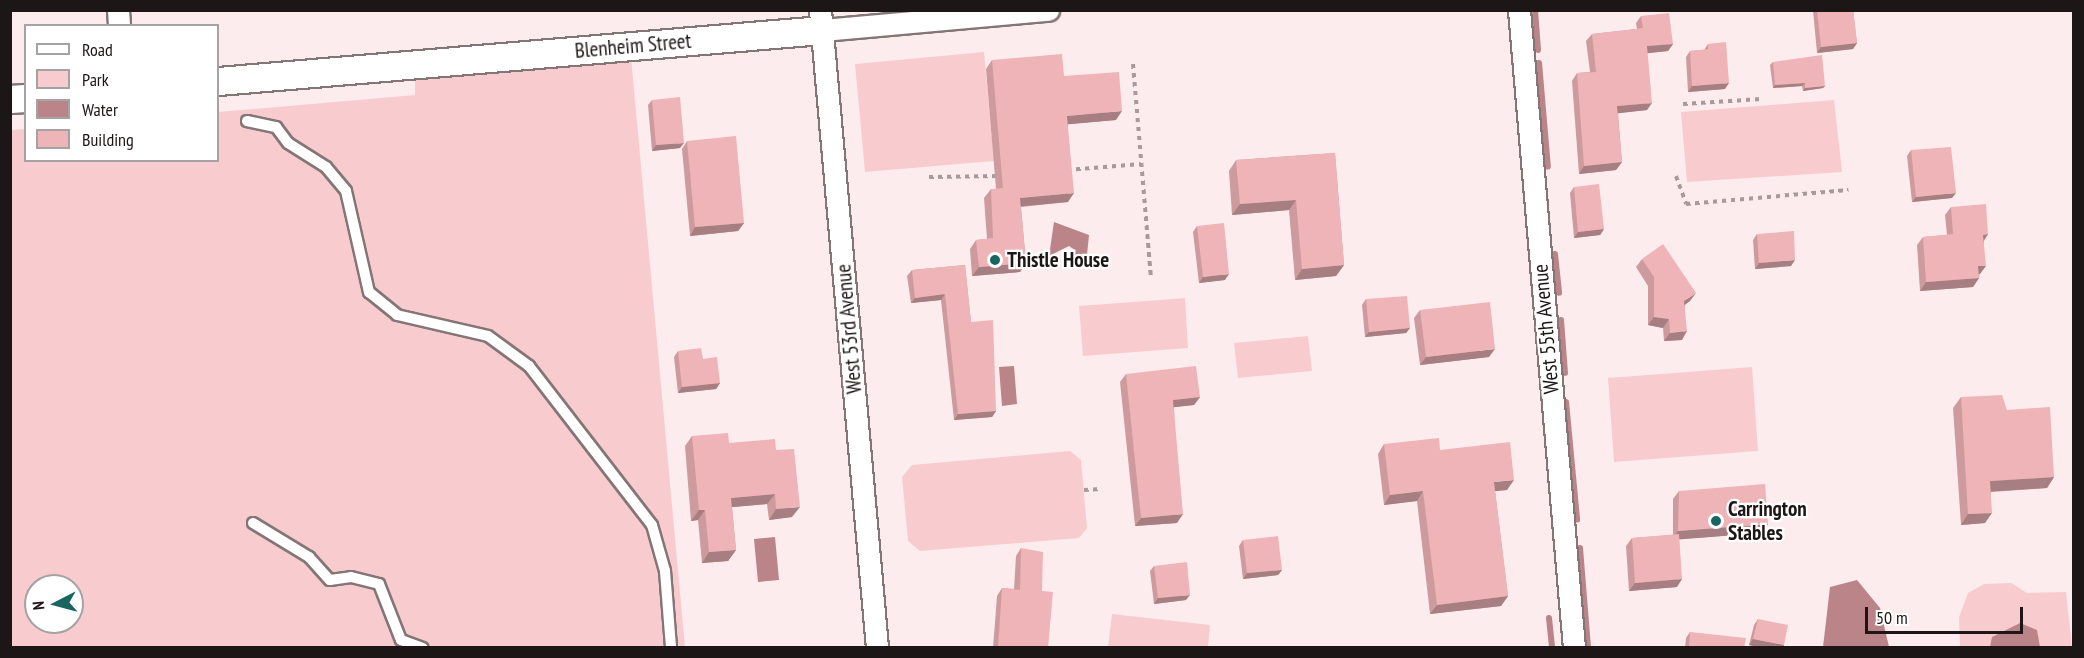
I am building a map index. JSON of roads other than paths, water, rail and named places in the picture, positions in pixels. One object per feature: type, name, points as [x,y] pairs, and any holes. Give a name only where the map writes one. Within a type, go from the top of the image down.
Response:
[{"type":"street","name":"Blenheim Street","points":[[219,81],[821,20],[1048,10]]},
{"type":"street","name":"West 55th Avenue","points":[[1519,10],[1574,648]]},
{"type":"street","name":"West 53rd Avenue","points":[[821,20],[877,648]]},
{"type":"lane","points":[[247,121],[276,126],[288,143],[326,166],[346,191],[369,292],[397,315],[488,336],[529,366],[552,394],[652,525],[665,570],[671,648]]},
{"type":"lane","points":[[253,523],[309,557],[330,580],[351,577],[379,584],[401,640],[423,648]]},
{"type":"water","points":[[1054,222],[1089,235],[1087,255],[1071,256],[1075,250],[1069,246],[1049,256]]},
{"type":"water","points":[[1014,366],[1017,404],[1002,406],[999,367]]},
{"type":"water","points":[[775,537],[779,580],[758,582],[754,539]]},
{"type":"water","points":[[1857,580],[1880,608],[1889,647],[1823,647],[1830,587]]},
{"type":"water","points":[[2020,623],[2037,630],[2040,647],[1990,647],[1992,637]]},
{"type":"waterway","points":[[1535,10],[1538,50]]},
{"type":"waterway","points":[[1539,63],[1548,167]]},
{"type":"waterway","points":[[1555,254],[1559,293]]},
{"type":"waterway","points":[[1561,320],[1565,373]]},
{"type":"waterway","points":[[1566,402],[1577,519]]},
{"type":"waterway","points":[[1580,548],[1588,648]]},
{"type":"waterway","points":[[1549,618],[1552,648]]},
{"type":"place","name":"Thistle House","points":[[995,260]]},
{"type":"place","name":"Carrington Stables","points":[[1716,521]]}]
